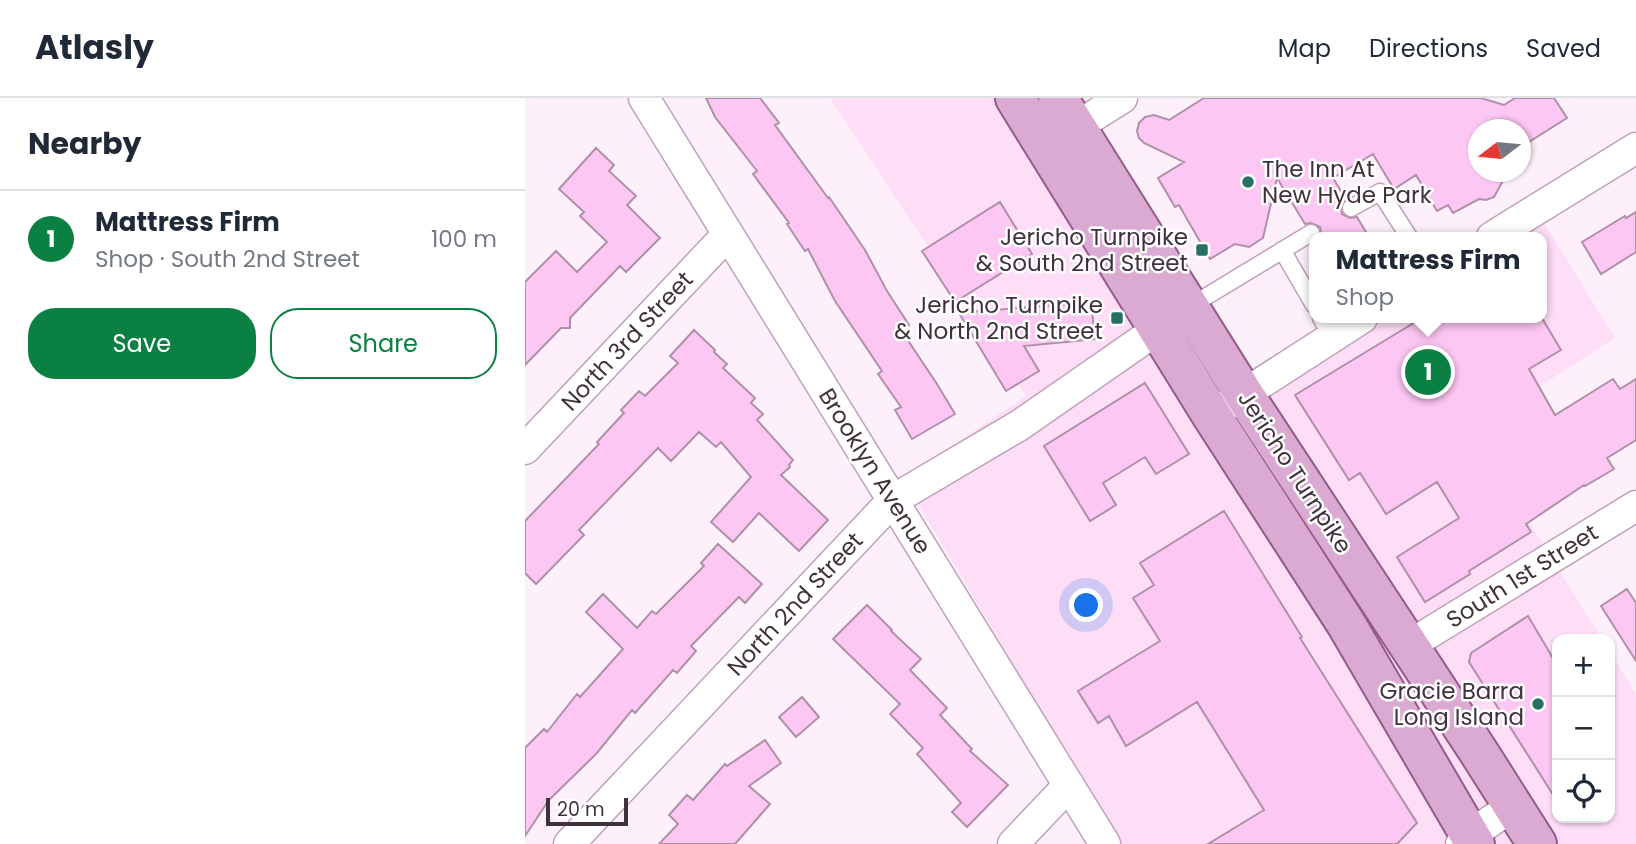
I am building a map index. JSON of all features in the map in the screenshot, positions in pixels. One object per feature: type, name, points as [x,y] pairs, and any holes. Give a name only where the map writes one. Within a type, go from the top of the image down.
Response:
[{"type":"main road","name":"Jericho Turnpike","points":[[1015,98],[1060,124],[1189,307],[1537,844]]},
{"type":"main road","name":"Jericho Turnpike","points":[[1060,124],[1159,330],[1345,622],[1469,841]]},
{"type":"street","name":"Brooklyn Avenue","points":[[644,98],[1105,844]]},
{"type":"street","points":[[1060,124],[1122,98]]},
{"type":"street","points":[[1500,232],[1636,148]]},
{"type":"street","name":"North 3rd Street","points":[[525,449],[728,234]]},
{"type":"street","name":"North 2nd Street","points":[[569,844],[893,500],[1020,425],[1189,307]]},
{"type":"street","points":[[1212,416],[1327,327]]},
{"type":"street","name":"South 1st Street","points":[[1408,646],[1636,506]]},
{"type":"street","points":[[1013,844],[1069,785]]},
{"type":"street","points":[[1469,841],[1513,806]]},
{"type":"lane","points":[[1351,208],[1380,192],[1406,232]]},
{"type":"lane","points":[[1189,307],[1309,234]]},
{"type":"lane","points":[[1282,250],[1309,296]]},
{"type":"shaded area","points":[[830,98],[1079,98],[1262,398],[1382,323],[1547,323],[1547,232],[1526,232],[1543,221],[1615,338],[1472,430],[1599,634],[1552,634],[1552,823],[1615,823],[1615,660],[1636,694],[1636,844],[1121,844],[903,479],[1026,396]]},
{"type":"building","points":[[706,98],[760,98],[779,123],[775,125],[865,250],[909,325],[901,330],[955,414],[912,439],[895,410],[901,407],[878,374],[882,371],[835,301],[808,249],[805,251],[787,224],[789,223],[753,174],[757,171],[715,117]]},
{"type":"building","name":"The Inn At New Hyde Park","points":[[1204,98],[1481,98],[1504,105],[1515,98],[1554,98],[1567,118],[1531,141],[1531,119],[1468,119],[1468,182],[1502,182],[1494,197],[1479,199],[1453,213],[1448,205],[1437,211],[1416,175],[1394,189],[1373,154],[1333,178],[1346,199],[1341,207],[1342,214],[1350,218],[1357,217],[1366,232],[1321,232],[1320,227],[1311,223],[1305,224],[1277,178],[1263,238],[1249,247],[1235,244],[1210,259],[1179,205],[1175,207],[1158,178],[1184,162],[1139,138],[1139,123],[1145,117],[1154,115],[1169,120]]},
{"type":"building","points":[[596,148],[614,165],[609,171],[636,196],[627,205],[660,238],[626,272],[620,266],[570,318],[570,328],[561,328],[525,365],[525,282],[556,251],[577,272],[607,242],[580,216],[584,212],[559,189]]},
{"type":"building","points":[[1000,202],[1032,254],[955,302],[922,251]]},
{"type":"building","points":[[1636,212],[1636,252],[1601,274],[1582,242]]},
{"type":"building","points":[[1091,302],[1095,339],[1024,346],[1039,371],[1006,391],[959,313]]},
{"type":"building","points":[[1414,323],[1545,323],[1561,350],[1529,369],[1555,415],[1613,379],[1620,389],[1636,379],[1636,440],[1607,458],[1614,469],[1584,485],[1526,524],[1531,532],[1425,602],[1397,557],[1459,518],[1437,482],[1386,514],[1360,473],[1349,480],[1295,395]]},
{"type":"building","points":[[694,330],[727,364],[723,368],[755,398],[751,403],[763,414],[757,420],[793,460],[781,475],[828,520],[799,551],[759,513],[733,542],[711,522],[751,477],[721,442],[716,447],[699,432],[671,461],[658,448],[579,530],[584,535],[536,584],[525,573],[525,521],[599,444],[597,442],[624,413],[621,410],[639,391],[645,396],[678,363],[670,356]]},
{"type":"building","points":[[1145,383],[1189,454],[1156,474],[1145,457],[1103,483],[1116,505],[1090,521],[1044,446]]},
{"type":"building","points":[[1224,511],[1302,637],[1300,638],[1417,823],[1397,844],[1208,844],[1264,810],[1197,702],[1126,746],[1109,716],[1098,723],[1078,691],[1160,641],[1133,598],[1154,585],[1140,563]]},
{"type":"building","points":[[718,544],[762,584],[745,603],[739,597],[691,646],[696,651],[677,673],[673,670],[635,713],[632,710],[596,754],[549,800],[525,836],[525,748],[544,729],[547,732],[577,694],[580,697],[623,649],[586,612],[603,594],[637,628],[652,611],[656,614],[704,566],[701,563]]},
{"type":"building","points":[[1627,589],[1636,603],[1636,661],[1601,606]]},
{"type":"building","points":[[867,605],[921,659],[910,670],[947,708],[940,715],[972,749],[970,751],[1008,785],[967,827],[952,812],[961,803],[917,754],[923,748],[890,714],[900,704],[833,639]]},
{"type":"building","points":[[1528,616],[1552,657],[1552,793],[1469,662],[1471,653]]},
{"type":"building","points":[[802,697],[819,717],[796,737],[779,717]]},
{"type":"building","points":[[765,740],[781,763],[749,786],[770,804],[735,844],[659,844],[678,824],[669,815],[687,795],[693,800],[725,764],[727,766]]},
{"type":"place","name":"The Inn At New Hyde Park","points":[[1248,182]]},
{"type":"place","name":"Jericho Turnpike & South 2nd Street","points":[[1202,250]]},
{"type":"place","name":"Jericho Turnpike & North 2nd Street","points":[[1117,318]]},
{"type":"place","name":"Mattress Firm","points":[[1428,372]]},
{"type":"place","name":"Gracie Barra Long Island","points":[[1538,704]]}]
